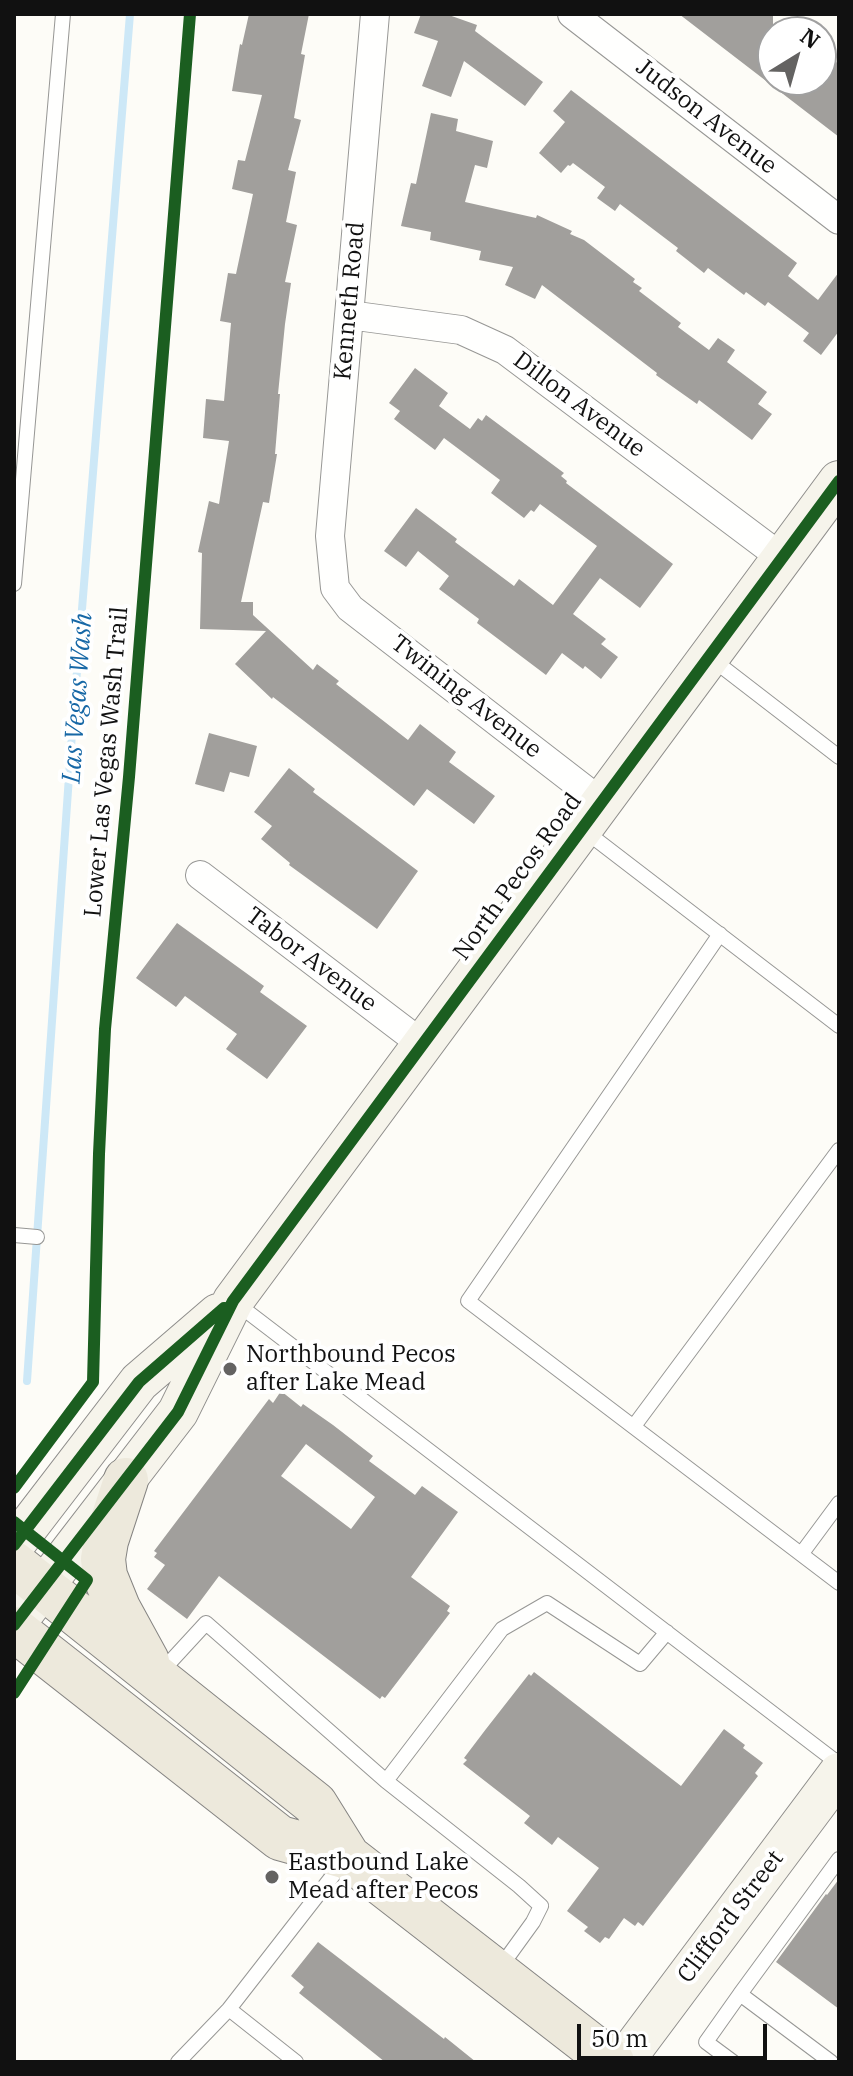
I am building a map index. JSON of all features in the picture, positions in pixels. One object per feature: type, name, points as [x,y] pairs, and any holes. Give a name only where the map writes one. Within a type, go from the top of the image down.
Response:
[{"type":"main road","name":"North Pecos Road","points":[[14,1627],[29,1576],[126,1480],[178,1412],[233,1301],[839,481]]},
{"type":"main road","name":"North Pecos Road","points":[[14,1545],[139,1382],[233,1301]]},
{"type":"main road","points":[[126,1480],[106,1541],[103,1559],[105,1576],[118,1608],[156,1677]]},
{"type":"main road","points":[[29,1576],[315,1804],[348,1857],[612,2062]]},
{"type":"main road","points":[[14,1627],[280,1838],[348,1857]]},
{"type":"main road","name":"Clifford Street","points":[[623,2062],[839,1773]]},
{"type":"street","name":"Kenneth Road","points":[[335,588],[330,536],[375,14]]},
{"type":"street","name":"Judson Avenue","points":[[572,14],[839,220]]},
{"type":"street","name":"Dillon Avenue","points":[[349,315],[461,330],[505,350],[782,558]]},
{"type":"street","name":"Twining Avenue","points":[[335,588],[350,608],[591,815]]},
{"type":"street","name":"Tabor Avenue","points":[[200,875],[422,1044]]},
{"type":"lane","points":[[14,584],[63,14]]},
{"type":"lane","points":[[709,657],[839,757]]},
{"type":"lane","points":[[591,815],[720,934],[839,1026]]},
{"type":"lane","points":[[720,934],[468,1301],[839,1583]]},
{"type":"lane","points":[[634,1426],[839,1150]]},
{"type":"lane","points":[[14,1235],[37,1237]]},
{"type":"lane","points":[[233,1301],[839,1764]]},
{"type":"lane","points":[[802,1553],[839,1503]]},
{"type":"lane","points":[[386,1781],[502,1629],[547,1603],[640,1664],[667,1632]]},
{"type":"lane","points":[[156,1677],[206,1623],[386,1781],[519,1886],[541,1906],[497,1973]]},
{"type":"lane","points":[[178,2062],[229,2009],[348,1857]]},
{"type":"lane","points":[[733,2062],[706,2042],[839,1859]]},
{"type":"lane","points":[[740,1994],[831,2062]]},
{"type":"lane","points":[[229,2009],[296,2062]]},
{"type":"building","points":[[249,14],[309,14],[294,118],[301,120],[288,170],[296,172],[286,222],[297,225],[285,282],[291,283],[278,394],[277,454],[269,503],[263,502],[241,602],[253,602],[253,615],[313,670],[317,664],[339,681],[336,684],[408,740],[420,724],[456,752],[449,762],[495,796],[474,824],[427,789],[414,806],[272,699],[235,664],[266,631],[200,629],[202,553],[198,552],[209,501],[219,504],[229,441],[203,438],[206,399],[224,401],[231,323],[220,321],[228,273],[236,274],[253,194],[232,189],[238,160],[245,161],[262,95],[232,91]]},
{"type":"building","points":[[421,14],[446,14],[477,25],[475,31],[543,82],[525,106],[464,61],[451,97],[422,86],[438,41],[414,33]]},
{"type":"building","points":[[679,14],[773,14],[757,16],[757,74]]},
{"type":"building","points":[[839,59],[839,137],[786,96],[837,96]]},
{"type":"building","points":[[571,90],[797,263],[788,276],[818,300],[839,272],[839,331],[821,355],[803,341],[809,333],[768,302],[765,306],[746,292],[744,295],[708,268],[704,273],[676,251],[678,248],[620,204],[615,211],[597,198],[605,187],[573,163],[561,173],[539,153],[565,122],[553,111]]},
{"type":"building","points":[[431,113],[458,119],[456,131],[493,141],[487,168],[475,165],[465,202],[536,218],[537,215],[572,231],[570,234],[584,240],[635,279],[633,282],[642,288],[639,291],[681,323],[678,327],[709,350],[718,338],[735,350],[727,362],[767,392],[758,404],[772,414],[752,440],[699,400],[697,404],[656,375],[542,285],[535,299],[505,285],[513,267],[479,260],[481,251],[430,240],[431,232],[401,226],[411,183],[416,184]]},
{"type":"building","points":[[415,368],[448,393],[439,406],[470,429],[478,418],[482,421],[486,415],[564,473],[561,476],[566,483],[673,564],[640,608],[600,578],[573,614],[606,639],[601,644],[618,657],[601,679],[562,653],[546,675],[477,623],[479,619],[439,589],[449,576],[418,551],[406,567],[384,551],[416,508],[514,586],[519,579],[553,605],[597,546],[540,504],[524,518],[491,493],[500,480],[444,438],[435,450],[394,419],[400,411],[389,403]]},
{"type":"building","points":[[209,733],[257,746],[249,777],[230,772],[224,792],[195,784]]},
{"type":"building","points":[[289,768],[315,789],[313,792],[418,871],[377,929],[289,865],[261,839],[272,826],[254,812]]},
{"type":"building","points":[[177,923],[264,986],[260,992],[307,1026],[267,1079],[226,1049],[237,1034],[185,996],[176,1007],[136,978]]},
{"type":"building","points":[[281,1391],[373,1456],[369,1461],[415,1495],[422,1486],[458,1512],[411,1577],[450,1606],[447,1611],[450,1613],[385,1698],[382,1696],[380,1699],[219,1576],[187,1619],[147,1589],[165,1565],[154,1557],[157,1553],[154,1551],[269,1399],[273,1403]],"holes":[[[306,1444],[375,1497],[351,1529],[281,1476]]]},
{"type":"building","points":[[534,1672],[681,1786],[724,1729],[763,1763],[755,1773],[758,1776],[643,1926],[638,1922],[635,1926],[624,1918],[609,1939],[605,1937],[600,1943],[584,1931],[588,1927],[567,1911],[599,1868],[558,1837],[552,1845],[524,1823],[530,1816],[463,1764],[467,1760],[464,1758],[486,1729],[529,1674],[531,1676]]},
{"type":"building","points":[[839,1879],[839,2009],[776,1962]]},
{"type":"building","points":[[318,1942],[476,2062],[385,2062],[299,1993],[304,1987],[291,1976]]},
{"type":"waterway","name":"Las Vegas Wash","points":[[27,1381],[72,733],[130,14]]},
{"type":"cycle path","name":"Lower Las Vegas Wash Trail","points":[[14,1488],[93,1382],[105,1029],[129,777],[190,14]]},
{"type":"cycle path","points":[[14,1625],[178,1412],[233,1301],[839,481]]},
{"type":"cycle path","points":[[14,1545],[139,1382],[224,1308]]},
{"type":"cycle path","points":[[14,1522],[87,1580],[14,1693]]},
{"type":"place","name":"Northbound Pecos after Lake Mead","points":[[230,1369]]},
{"type":"place","name":"Eastbound Lake Mead after Pecos","points":[[272,1877]]}]
